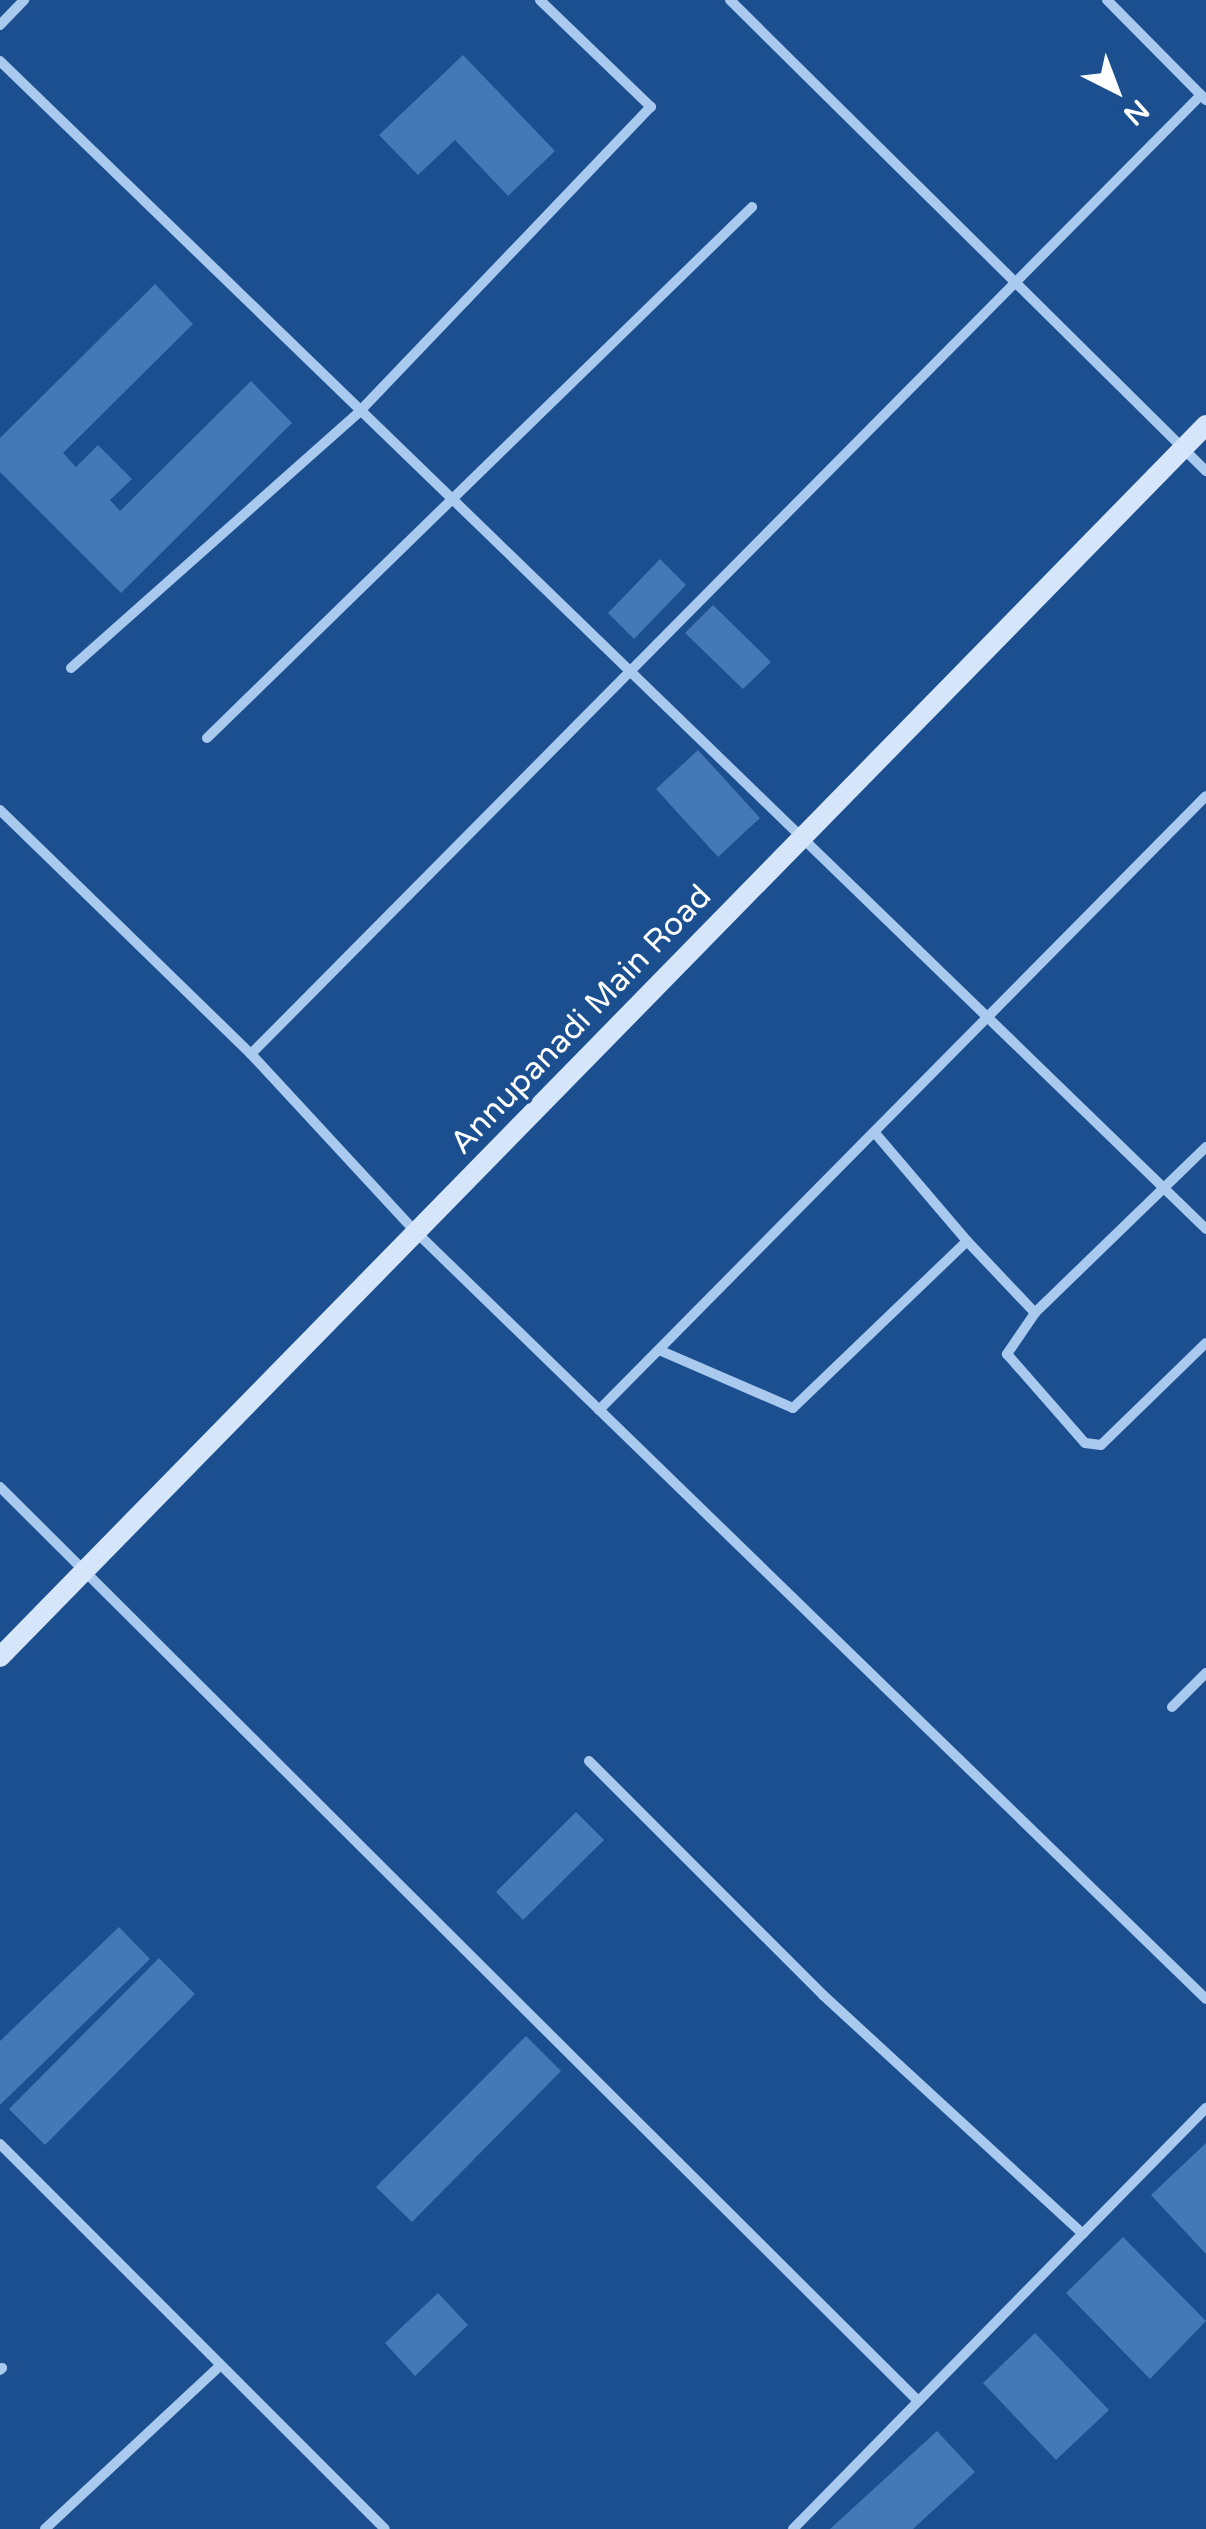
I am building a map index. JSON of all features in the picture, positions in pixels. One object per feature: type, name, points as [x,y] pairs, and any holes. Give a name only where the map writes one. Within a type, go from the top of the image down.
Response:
[{"type":"street","points":[[0,25],[24,0]]},
{"type":"street","points":[[71,668],[360,411],[651,107],[540,0]]},
{"type":"street","points":[[730,0],[1206,470]]},
{"type":"street","points":[[251,1054],[633,677],[1203,98],[1107,0]]},
{"type":"street","points":[[0,61],[800,840],[1206,1229]]},
{"type":"street","points":[[206,738],[752,207]]},
{"type":"street","name":"Annupanadi Main Road","points":[[0,1657],[1206,425]]},
{"type":"street","points":[[599,1410],[990,1022],[1206,796]]},
{"type":"street","points":[[0,810],[251,1054],[416,1232],[1206,1999]]},
{"type":"street","points":[[876,1134],[1034,1313]]},
{"type":"street","points":[[1206,1147],[1034,1313],[1011,1344],[1010,1364],[1085,1444],[1114,1437],[1206,1343]]},
{"type":"street","points":[[659,1350],[793,1408],[967,1241]]},
{"type":"street","points":[[0,1487],[918,2402]]},
{"type":"street","points":[[1172,1706],[1206,1672]]},
{"type":"street","points":[[589,1761],[823,1995],[1083,2234]]},
{"type":"street","points":[[793,2529],[1206,2108]]},
{"type":"street","points":[[0,2144],[385,2529]]},
{"type":"street","points":[[45,2529],[219,2367]]},
{"type":"building","points":[[463,55],[555,151],[508,196],[455,140],[418,175],[379,135]]},
{"type":"building","points":[[155,284],[193,324],[63,453],[76,467],[98,445],[132,479],[110,500],[120,511],[251,381],[292,423],[121,593],[0,472],[0,438]]},
{"type":"building","points":[[660,559],[686,585],[634,639],[608,613]]},
{"type":"building","points":[[713,605],[771,662],[743,689],[685,633]]},
{"type":"building","points":[[698,750],[760,818],[718,857],[656,789]]},
{"type":"building","points":[[576,1812],[604,1840],[523,1920],[496,1892]]},
{"type":"building","points":[[119,1927],[150,1959],[0,2105],[0,2041]]},
{"type":"building","points":[[159,1958],[195,1994],[45,2145],[9,2109]]},
{"type":"building","points":[[526,2036],[561,2071],[412,2222],[376,2187]]},
{"type":"building","points":[[1206,2143],[1206,2254],[1151,2195]]},
{"type":"building","points":[[1123,2237],[1206,2321],[1150,2379],[1066,2293]]},
{"type":"building","points":[[438,2293],[468,2325],[415,2376],[385,2343]]},
{"type":"building","points":[[1035,2333],[1109,2410],[1056,2460],[983,2383]]},
{"type":"building","points":[[937,2431],[975,2472],[913,2529],[830,2529]]}]
